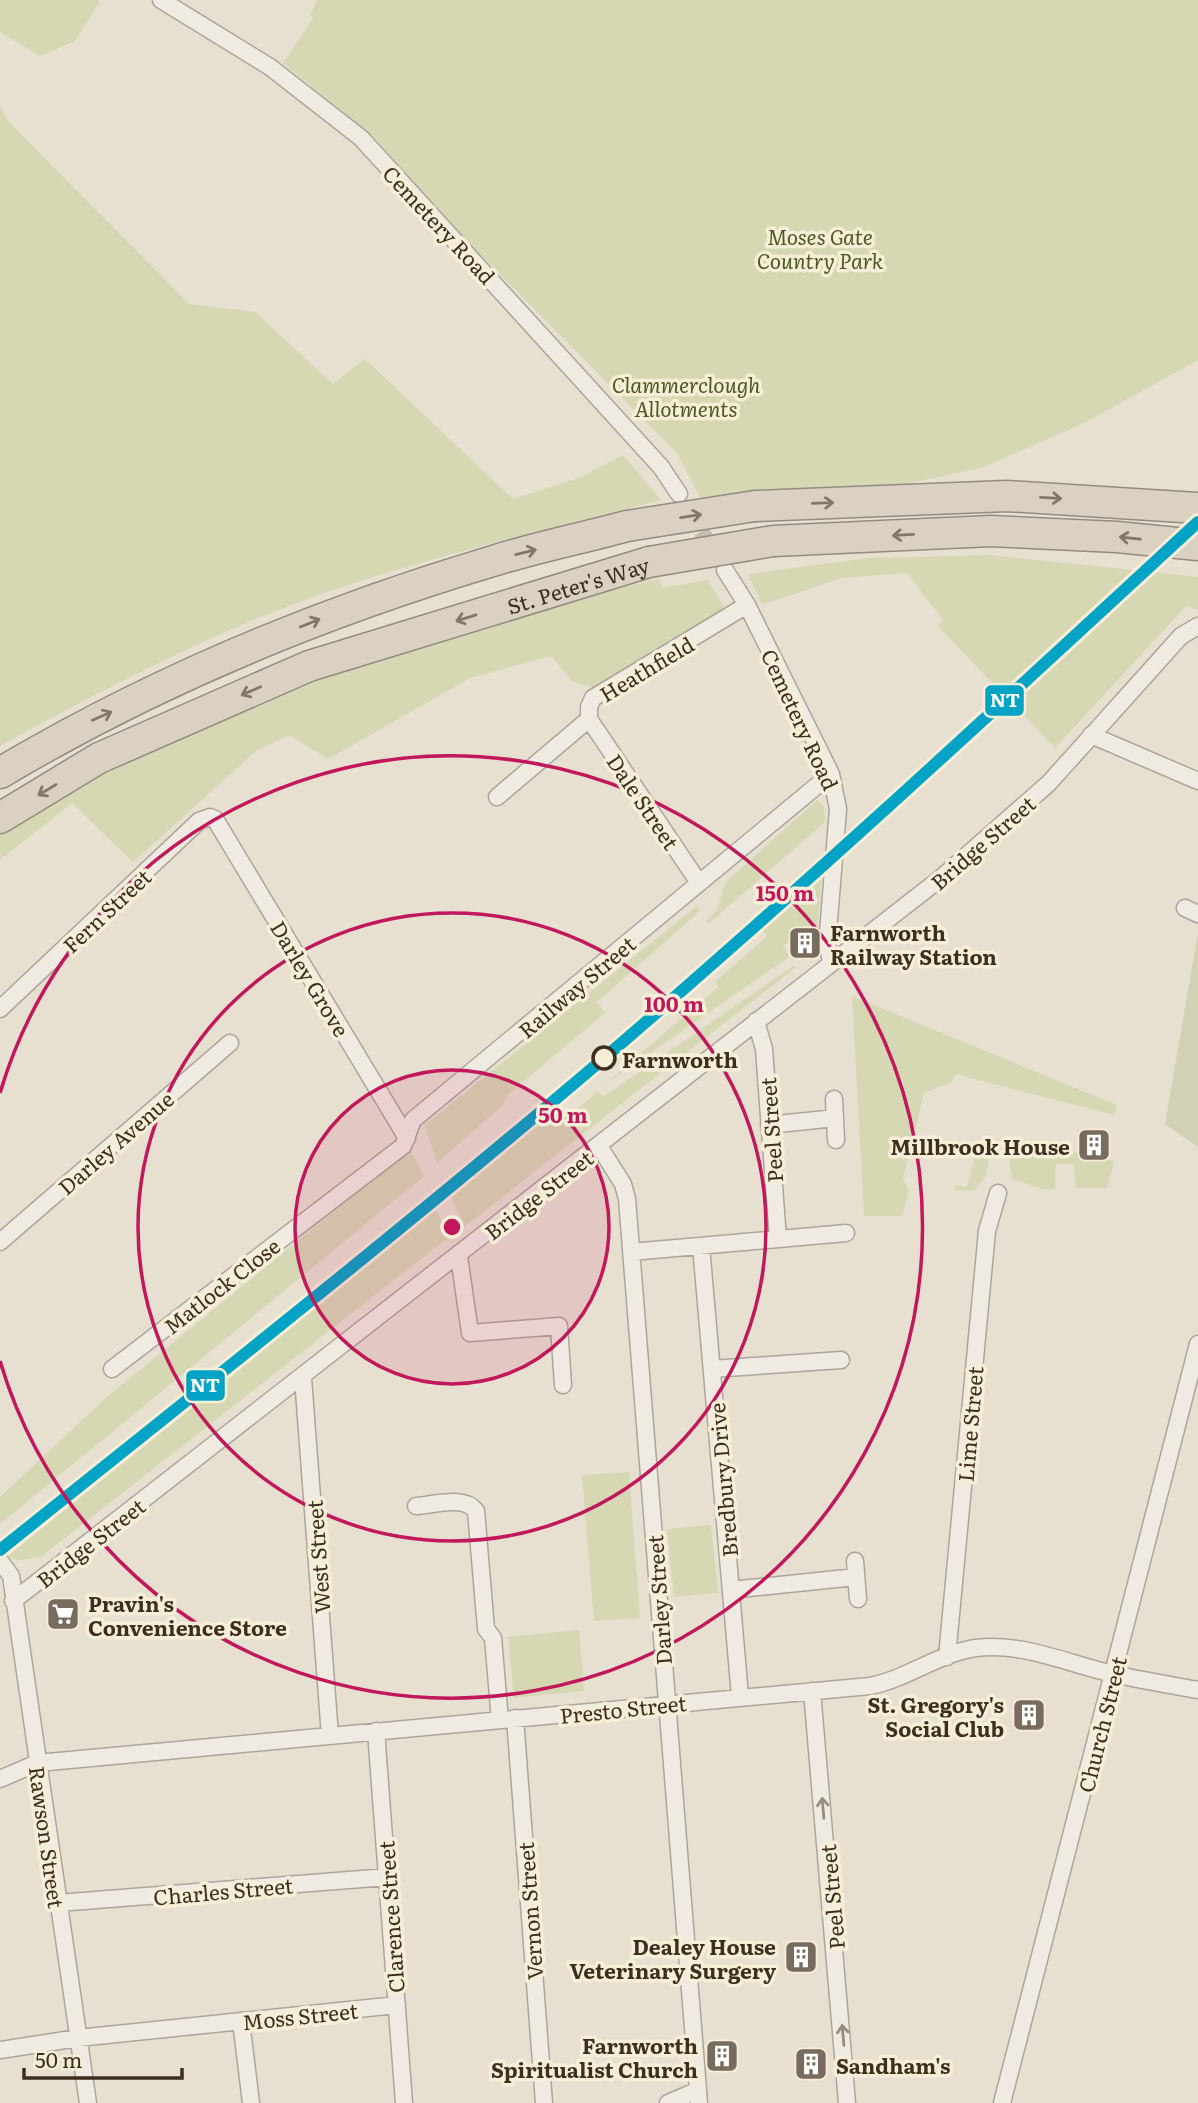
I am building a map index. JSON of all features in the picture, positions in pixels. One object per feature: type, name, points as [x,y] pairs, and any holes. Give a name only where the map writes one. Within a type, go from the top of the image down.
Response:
[{"type":"highway","name":"St. Peter's Way","points":[[0,773],[76,728],[311,622],[494,561],[628,526],[755,506],[1007,496],[1198,508]]},
{"type":"highway","name":"St. Peter's Way","points":[[0,818],[99,758],[309,666],[649,562],[773,541],[990,531],[1117,537],[1198,545]]},
{"type":"street","name":"Cemetery Road","points":[[161,0],[270,66],[360,138],[661,467],[679,494]]},
{"type":"street","name":"Cemetery Road","points":[[725,570],[747,605],[831,774],[836,792],[838,809],[828,935],[831,961]]},
{"type":"street","name":"Heathfield","points":[[497,797],[589,719],[589,707],[593,698],[747,605]]},
{"type":"street","name":"Bridge Street","points":[[13,1601],[303,1378],[831,961],[936,882],[1013,818],[1181,636],[1198,626]]},
{"type":"street","name":"Dale Street","points":[[589,719],[699,883]]},
{"type":"street","points":[[1091,735],[1198,781]]},
{"type":"street","name":"Railway Street","points":[[329,1201],[402,1146],[413,1120],[831,774]]},
{"type":"street","name":"Fern Street","points":[[0,1009],[200,821],[210,817],[215,819]]},
{"type":"street","name":"Darley Grove","points":[[215,819],[407,1138]]},
{"type":"street","name":"Peel Street","points":[[756,1021],[764,1049],[778,1239]]},
{"type":"street","name":"Darley Avenue","points":[[0,1242],[230,1043]]},
{"type":"street","points":[[834,1099],[836,1140]]},
{"type":"street","points":[[769,1125],[835,1118]]},
{"type":"street","name":"Darley Street","points":[[599,1146],[623,1184],[627,1199],[698,2097]]},
{"type":"street","name":"Lime Street","points":[[947,1657],[987,1231],[998,1193]]},
{"type":"street","name":"Matlock Close","points":[[112,1369],[329,1201]]},
{"type":"street","points":[[631,1252],[846,1233]]},
{"type":"street","name":"Bredbury Drive","points":[[701,1246],[740,1696]]},
{"type":"street","points":[[459,1256],[470,1333],[559,1326],[564,1385]]},
{"type":"street","name":"Church Street","points":[[1002,2103],[1198,1344]]},
{"type":"street","points":[[712,1369],[840,1359]]},
{"type":"street","name":"West Street","points":[[303,1378],[330,1735]]},
{"type":"street","name":"Vernon Street","points":[[416,1506],[463,1502],[471,1504],[476,1511],[486,1629],[493,1638],[507,1719],[544,2103]]},
{"type":"street","name":"Rawson Street","points":[[4,1566],[13,1601],[88,2103]]},
{"type":"street","points":[[731,1590],[856,1569],[858,1598]]},
{"type":"street","name":"Presto Street","points":[[0,1779],[37,1763],[886,1683],[974,1648],[999,1647],[1113,1674],[1198,1690]]},
{"type":"street","name":"Peel Street","points":[[812,1691],[845,2053],[847,2103]]},
{"type":"street","name":"Clarence Street","points":[[376,1731],[404,2103]]},
{"type":"street","name":"Charles Street","points":[[58,1903],[387,1877]]},
{"type":"street","name":"Moss Street","points":[[0,2050],[78,2038],[397,2004]]},
{"type":"street","points":[[242,2021],[251,2103]]},
{"type":"street","points":[[668,2103],[698,2097]]},
{"type":"green space","points":[[0,0],[98,0],[99,3],[75,41],[40,56],[0,32]]},
{"type":"green space","name":"Moses Gate Country Park","points":[[317,0],[1198,0],[1198,360],[1084,423],[984,467],[883,489],[703,503],[677,453],[450,224],[374,137],[283,63],[313,18],[310,15]]},
{"type":"green space","points":[[0,106],[9,122],[189,304],[255,312],[333,384],[365,359],[513,499],[579,478],[623,455],[661,500],[457,553],[307,599],[225,632],[159,663],[0,746]]},
{"type":"green space","points":[[990,555],[1198,577],[1198,610],[1186,606],[1055,748],[938,626],[943,620],[907,573],[842,578],[762,605],[748,574],[868,558]]},
{"type":"green space","points":[[659,579],[663,588],[707,580],[726,609],[595,688],[573,682],[551,656],[470,678],[328,759],[289,735],[256,751],[133,862],[72,803],[0,860],[0,831],[59,793],[273,690],[525,609]]},
{"type":"green space","points":[[817,800],[824,806],[825,822],[708,924],[706,921],[717,910],[725,883]]},
{"type":"green space","points":[[822,876],[817,926],[783,945],[789,957],[604,1085],[718,987],[715,982],[767,936],[759,927]]},
{"type":"green space","points":[[697,906],[700,911],[597,1002],[605,1013],[507,1095],[503,1105],[437,1163],[425,1125]]},
{"type":"green space","points":[[1198,933],[1198,1147],[1165,1124]]},
{"type":"green space","points":[[793,966],[796,967],[464,1227],[450,1194],[521,1135],[561,1116],[565,1120],[598,1091],[603,1097]]},
{"type":"green space","points":[[852,996],[1117,1105],[1114,1115],[955,1074],[952,1082],[924,1093],[903,1179],[909,1190],[902,1216],[864,1216]]},
{"type":"green space","points":[[997,1139],[1053,1153],[1055,1147],[1114,1161],[1107,1188],[1076,1188],[1074,1164],[1056,1164],[1055,1189],[1042,1189],[1012,1179],[1008,1150],[1001,1148]]},
{"type":"green space","points":[[979,1143],[989,1161],[985,1178],[974,1191],[954,1190],[956,1185],[967,1187]]},
{"type":"green space","points":[[410,1149],[424,1176],[0,1524],[0,1497],[108,1396]]},
{"type":"green space","points":[[435,1207],[449,1237],[42,1556],[20,1560],[8,1556]]},
{"type":"green space","points":[[629,1472],[640,1618],[594,1621],[582,1475]]},
{"type":"green space","points":[[711,1525],[718,1593],[674,1597],[667,1529]]},
{"type":"green space","points":[[579,1630],[584,1691],[514,1698],[508,1637]]},
{"type":"tunnel","points":[[689,511],[716,555]]},
{"type":"transit line","name":"NT","points":[[0,1550],[228,1368],[603,1059],[829,860],[1198,522]]},
{"type":"place","name":"Farnworth Railway Station","points":[[805,943]]},
{"type":"place","name":"Farnworth","points":[[604,1058]]},
{"type":"place","name":"Millbrook House","points":[[1094,1145]]},
{"type":"place","name":"Pravin's Convenience Store","points":[[63,1614]]},
{"type":"place","name":"St. Gregory's Social Club","points":[[1029,1715]]},
{"type":"place","name":"Dealey House Veterinary Surgery","points":[[801,1957]]},
{"type":"place","name":"Farnworth Spiritualist Church","points":[[722,2056]]},
{"type":"place","name":"Sandham's","points":[[811,2064]]},
{"type":"park label","name":"Clammerclough Allotments","points":[[686,395]]}]
